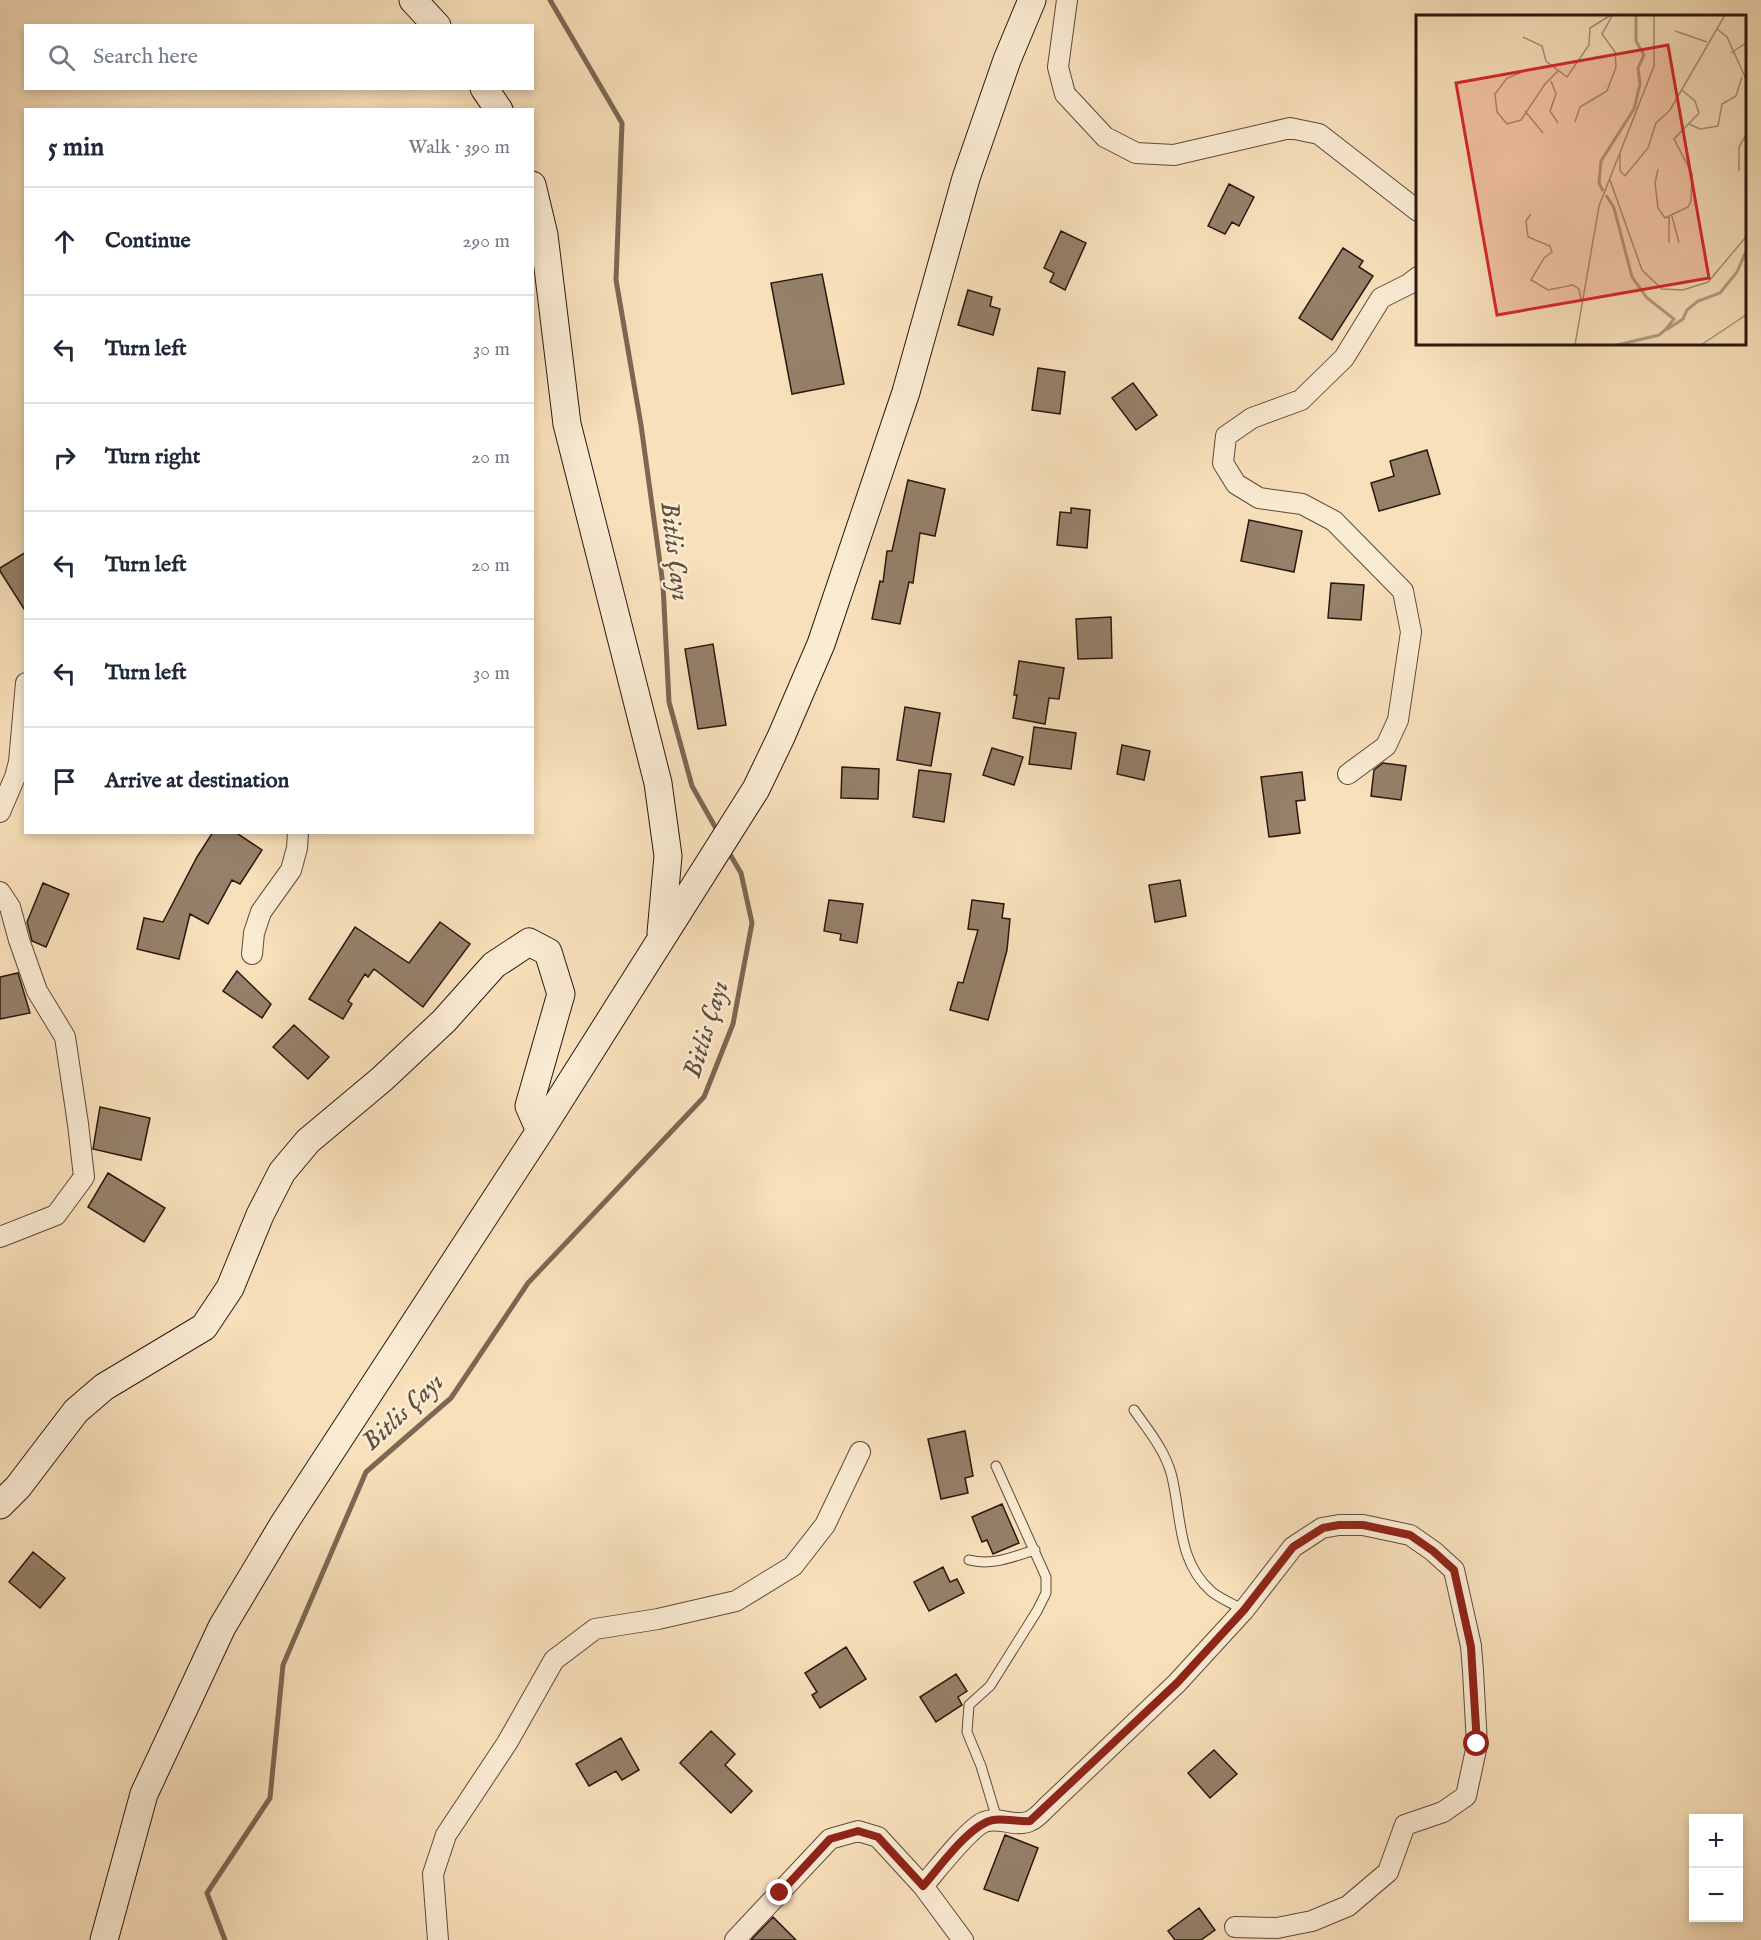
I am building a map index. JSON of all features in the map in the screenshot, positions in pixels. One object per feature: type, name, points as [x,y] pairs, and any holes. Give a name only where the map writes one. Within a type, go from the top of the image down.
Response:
[{"type":"main road","points":[[413,0],[435,24]]},
{"type":"main road","points":[[104,1940],[144,1794],[222,1627],[283,1525],[540,1131],[756,789],[781,737],[821,644],[906,392],[966,178],[1007,60],[1032,0]]},
{"type":"main road","points":[[485,90],[498,108]]},
{"type":"main road","points":[[534,193],[544,235],[567,424],[658,783],[668,856],[661,937]]},
{"type":"main road","points":[[0,1505],[18,1487],[83,1405],[104,1387],[204,1327],[230,1288],[260,1215],[282,1172],[308,1141],[382,1079],[444,1022],[494,965],[529,942],[548,952],[561,994],[529,1106],[540,1131]]},
{"type":"street","points":[[1067,0],[1058,67],[1065,94],[1105,137],[1136,153],[1174,155],[1290,128],[1319,134],[1416,209]]},
{"type":"street","points":[[1348,774],[1386,746],[1398,720],[1411,632],[1403,591],[1334,521],[1302,504],[1259,498],[1236,484],[1223,463],[1226,436],[1252,418],[1301,400],[1344,358],[1382,298],[1416,279]]},
{"type":"street","points":[[0,812],[19,762],[24,706]]},
{"type":"street","points":[[252,954],[254,933],[261,912],[291,870],[298,834]]},
{"type":"street","points":[[0,892],[10,907],[37,991],[64,1037],[84,1177],[56,1215],[0,1237]]},
{"type":"street","points":[[438,1940],[433,1874],[446,1835],[507,1743],[554,1660],[595,1629],[658,1619],[736,1601],[794,1566],[825,1525],[860,1452]]},
{"type":"street","points":[[923,1886],[966,1837],[982,1823],[997,1819],[1015,1822],[1030,1821],[1177,1683],[1244,1610],[1293,1547],[1323,1528],[1339,1525],[1363,1525],[1410,1535],[1454,1570],[1471,1647],[1477,1744],[1466,1796],[1443,1812],[1405,1825],[1388,1872],[1348,1906],[1312,1921],[1277,1928],[1235,1927]]},
{"type":"street","points":[[735,1940],[830,1839],[858,1831],[878,1837],[923,1886],[963,1940]]},
{"type":"lane","points":[[1134,1410],[1156,1441],[1166,1460],[1174,1487],[1183,1543],[1194,1570],[1213,1593],[1244,1610]]},
{"type":"lane","points":[[996,1466],[1046,1577],[1046,1593],[990,1686],[969,1705],[967,1719],[970,1743],[981,1766],[997,1819]]},
{"type":"lane","points":[[969,1560],[981,1563],[996,1562],[1035,1550]]},
{"type":"building","points":[[1229,184],[1254,197],[1239,226],[1232,222],[1225,234],[1208,226]]},
{"type":"building","points":[[1061,231],[1086,243],[1065,290],[1050,282],[1054,273],[1044,268]]},
{"type":"building","points":[[1343,248],[1363,261],[1359,267],[1373,276],[1332,340],[1299,318]]},
{"type":"building","points":[[822,274],[844,384],[792,394],[771,283]]},
{"type":"building","points":[[968,290],[992,297],[990,306],[1000,309],[993,335],[958,325]]},
{"type":"building","points":[[1038,368],[1065,372],[1060,414],[1032,410]]},
{"type":"building","points":[[1133,383],[1157,415],[1136,430],[1112,398]]},
{"type":"building","points":[[1427,450],[1440,494],[1379,511],[1371,483],[1394,476],[1390,461]]},
{"type":"building","points":[[908,480],[945,489],[935,536],[920,533],[913,583],[909,582],[900,624],[872,619],[880,581],[883,582],[887,551],[892,551]]},
{"type":"building","points":[[1071,508],[1090,510],[1087,548],[1057,545],[1060,512],[1071,513]]},
{"type":"building","points":[[1249,520],[1302,531],[1294,572],[1241,561]]},
{"type":"building","points":[[24,553],[24,609],[0,571],[0,568]]},
{"type":"building","points":[[1331,583],[1364,585],[1361,620],[1328,618]]},
{"type":"building","points":[[1111,617],[1112,658],[1078,659],[1076,619]]},
{"type":"building","points":[[713,644],[726,725],[698,729],[685,649]]},
{"type":"building","points":[[1019,661],[1064,668],[1059,699],[1049,698],[1045,724],[1013,718]]},
{"type":"building","points":[[905,707],[940,713],[931,766],[897,760]]},
{"type":"building","points":[[1034,727],[1076,733],[1071,769],[1029,764]]},
{"type":"building","points":[[1122,745],[1150,751],[1144,780],[1117,774]]},
{"type":"building","points":[[992,748],[1023,757],[1014,785],[983,775]]},
{"type":"building","points":[[1383,763],[1406,766],[1401,800],[1371,796],[1374,770]]},
{"type":"building","points":[[842,767],[879,769],[878,799],[841,798]]},
{"type":"building","points":[[919,770],[951,774],[944,822],[913,817]]},
{"type":"building","points":[[1302,772],[1305,800],[1296,801],[1300,833],[1269,837],[1261,777]]},
{"type":"building","points":[[212,834],[238,834],[262,850],[240,884],[232,880],[208,924],[190,914],[179,959],[137,949],[144,918],[163,922]]},
{"type":"building","points":[[1180,880],[1186,916],[1155,922],[1149,885]]},
{"type":"building","points":[[43,883],[69,894],[46,947],[32,941],[27,922]]},
{"type":"building","points":[[829,900],[863,904],[857,943],[840,940],[841,934],[824,931]]},
{"type":"building","points":[[972,900],[1004,904],[1002,918],[1010,919],[1007,950],[988,1020],[950,1010],[958,982],[963,983],[978,930],[968,929]]},
{"type":"building","points":[[440,922],[470,944],[423,1007],[374,969],[368,977],[365,974],[348,1001],[352,1004],[343,1019],[309,999],[355,927],[409,963]]},
{"type":"building","points":[[237,971],[271,1004],[262,1018],[223,991]]},
{"type":"building","points":[[18,973],[30,1013],[0,1019],[0,977]]},
{"type":"building","points":[[294,1025],[329,1057],[308,1079],[273,1047]]},
{"type":"building","points":[[100,1107],[150,1118],[141,1160],[93,1149]]},
{"type":"building","points":[[108,1173],[165,1208],[144,1242],[88,1207]]},
{"type":"building","points":[[965,1431],[973,1476],[965,1478],[968,1493],[941,1499],[928,1439]]},
{"type":"building","points":[[1002,1504],[1019,1543],[993,1554],[987,1540],[982,1542],[972,1517]]},
{"type":"building","points":[[33,1552],[65,1578],[40,1608],[9,1582]]},
{"type":"building","points":[[943,1567],[950,1582],[957,1579],[964,1593],[929,1611],[914,1582]]},
{"type":"building","points":[[846,1647],[866,1679],[820,1708],[812,1695],[817,1692],[805,1673]]},
{"type":"building","points":[[956,1674],[967,1691],[958,1697],[962,1705],[936,1722],[920,1697]]},
{"type":"building","points":[[711,1731],[735,1754],[725,1765],[752,1791],[731,1813],[680,1763]]},
{"type":"building","points":[[621,1738],[639,1770],[622,1780],[616,1771],[589,1786],[576,1764]]},
{"type":"building","points":[[1214,1750],[1237,1774],[1210,1798],[1188,1773]]},
{"type":"building","points":[[1005,1835],[1038,1848],[1018,1901],[984,1889]]},
{"type":"building","points":[[1199,1908],[1215,1930],[1201,1940],[1175,1940],[1168,1931]]},
{"type":"building","points":[[773,1917],[796,1940],[751,1940]]},
{"type":"waterway","name":"Bitlis Çayı","points":[[550,0],[622,123],[616,280],[641,425],[663,585],[669,702],[692,786],[718,832]]},
{"type":"waterway","name":"Bitlis Çayı","points":[[225,1940],[207,1893],[270,1798],[283,1665],[366,1472],[451,1398],[528,1283],[704,1097],[733,1024],[752,923],[741,873],[728,851]]},
{"type":"route","points":[[780,1893],[830,1839],[858,1831],[878,1837],[923,1886],[966,1837],[982,1823],[997,1819],[1015,1822],[1030,1821],[1177,1683],[1244,1610],[1293,1547],[1323,1528],[1363,1525],[1410,1535],[1454,1570],[1471,1647],[1477,1744]]}]
